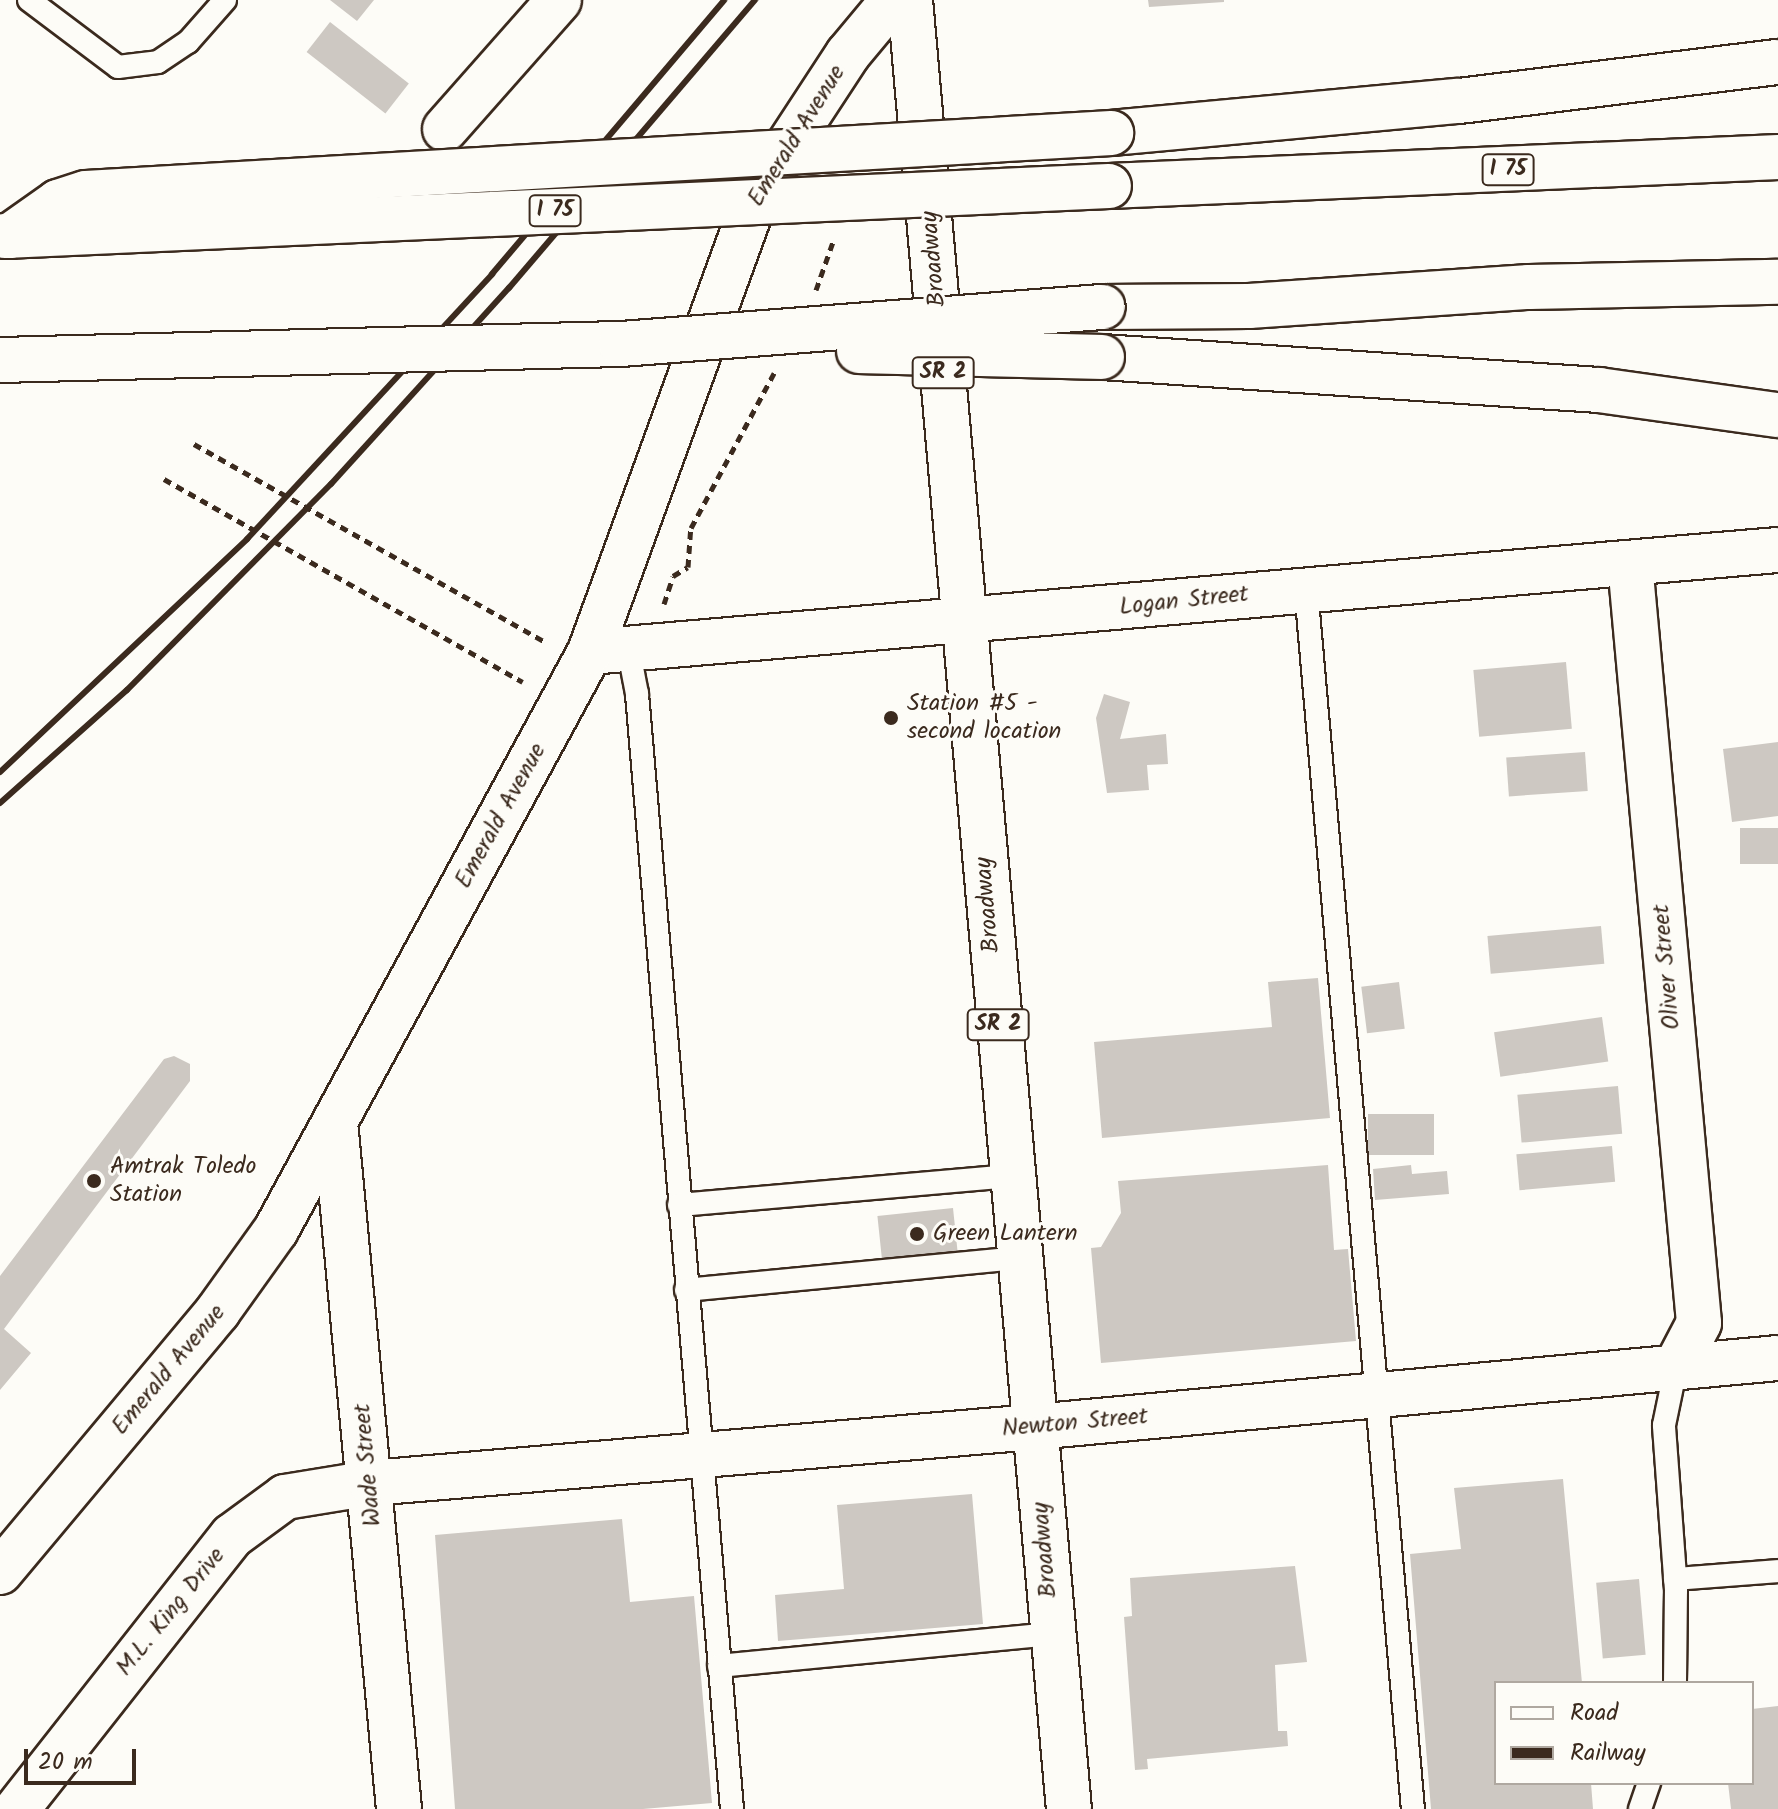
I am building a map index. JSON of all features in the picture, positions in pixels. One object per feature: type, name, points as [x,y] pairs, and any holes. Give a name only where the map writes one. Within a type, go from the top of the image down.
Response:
[{"type":"main road","points":[[445,129],[559,0]]},
{"type":"main road","name":"Emerald Avenue","points":[[0,1572],[250,1270],[610,652],[757,193],[848,54],[893,0]]},
{"type":"main road","name":"Broadway","points":[[910,0],[1069,1809]]},
{"type":"main road","points":[[5,236],[42,211],[86,193],[1111,133],[1459,101],[1778,62]]},
{"type":"main road","name":"I 75","points":[[5,236],[1778,157]]},
{"type":"main road","points":[[0,360],[621,344],[1103,307],[1249,306],[1529,287],[1778,282]]},
{"type":"main road","points":[[621,344],[1102,357],[1599,390],[1778,415]]},
{"type":"main road","name":"Logan Street","points":[[610,652],[1778,550]]},
{"type":"main road","name":"Oliver Street","points":[[1630,563],[1699,1323],[1676,1367]]},
{"type":"main road","name":"Wade Street","points":[[335,1122],[399,1809]]},
{"type":"main road","name":"Newton Street","points":[[371,1483],[1034,1427],[1778,1358]]},
{"type":"main road","name":"M.L. King Drive","points":[[17,1809],[249,1520],[285,1497],[371,1483]]},
{"type":"lane","points":[[29,0],[118,67],[158,62],[188,42],[225,0]]},
{"type":"lane","points":[[1306,589],[1413,1809]]},
{"type":"lane","points":[[610,652],[637,694],[732,1809]]},
{"type":"lane","points":[[679,1205],[1011,1176]]},
{"type":"lane","points":[[686,1290],[1021,1258]]},
{"type":"lane","points":[[1675,1681],[1675,1579],[1664,1425],[1676,1367]]},
{"type":"lane","points":[[1675,1579],[1778,1571]]},
{"type":"lane","points":[[719,1666],[1053,1634]]},
{"type":"lane","points":[[1640,1809],[1648,1785]]},
{"type":"path","points":[[194,444],[546,642]]},
{"type":"path","points":[[164,479],[523,682]]},
{"type":"building","points":[[330,0],[374,0],[357,21]]},
{"type":"building","points":[[1148,0],[1224,0],[1224,2],[1149,7]]},
{"type":"building","points":[[330,22],[409,84],[385,114],[307,52]]},
{"type":"building","points":[[1566,662],[1572,729],[1479,737],[1473,670]]},
{"type":"building","points":[[1104,694],[1130,702],[1120,739],[1166,734],[1168,764],[1147,765],[1149,790],[1107,793],[1096,718]]},
{"type":"building","points":[[1778,742],[1778,816],[1732,822],[1723,749]]},
{"type":"building","points":[[1585,752],[1588,791],[1509,796],[1506,758]]},
{"type":"building","points":[[1740,828],[1778,828],[1778,864],[1740,864]]},
{"type":"building","points":[[1601,926],[1604,964],[1491,974],[1487,936]]},
{"type":"building","points":[[1318,978],[1330,1118],[1102,1138],[1094,1042],[1272,1027],[1268,982]]},
{"type":"building","points":[[1399,982],[1405,1029],[1367,1033],[1361,987]]},
{"type":"building","points":[[1602,1017],[1608,1062],[1500,1077],[1494,1032]]},
{"type":"building","name":"Amtrak Toledo Station","points":[[174,1056],[190,1064],[190,1081],[4,1329],[31,1353],[0,1390],[0,1276],[164,1059]]},
{"type":"building","points":[[1618,1086],[1622,1134],[1522,1143],[1517,1095]]},
{"type":"building","points":[[1368,1114],[1434,1114],[1434,1155],[1368,1155]]},
{"type":"building","points":[[1612,1146],[1615,1182],[1520,1190],[1516,1154]]},
{"type":"building","points":[[1328,1165],[1334,1250],[1348,1249],[1356,1341],[1101,1363],[1091,1248],[1101,1247],[1121,1213],[1118,1181]]},
{"type":"building","points":[[1411,1165],[1412,1174],[1447,1171],[1449,1194],[1375,1200],[1373,1169]]},
{"type":"building","name":"Green Lantern","points":[[953,1208],[958,1253],[882,1261],[877,1216]]},
{"type":"building","points":[[1563,1479],[1582,1681],[1494,1681],[1494,1785],[1591,1785],[1593,1809],[1431,1809],[1410,1554],[1461,1549],[1454,1488]]},
{"type":"building","points":[[972,1494],[983,1624],[778,1641],[775,1595],[844,1589],[837,1505]]},
{"type":"building","points":[[622,1519],[630,1602],[694,1596],[712,1803],[643,1809],[455,1809],[435,1535]]},
{"type":"building","points":[[1295,1566],[1307,1662],[1275,1665],[1278,1731],[1287,1731],[1288,1746],[1147,1759],[1148,1769],[1135,1770],[1124,1617],[1132,1616],[1130,1578]]},
{"type":"building","points":[[1639,1579],[1646,1655],[1603,1658],[1596,1583]]},
{"type":"building","points":[[1778,1706],[1778,1809],[1731,1809],[1728,1785],[1754,1785],[1754,1709]]},
{"type":"railway","points":[[0,772],[247,539],[492,274],[724,0]]},
{"type":"railway","points":[[0,803],[127,690],[331,484],[509,288],[755,0]]},
{"type":"place","name":"Station #5 - second location","points":[[891,718]]},
{"type":"place","name":"Amtrak Toledo Station","points":[[94,1181]]},
{"type":"place","name":"Green Lantern","points":[[917,1234]]}]
